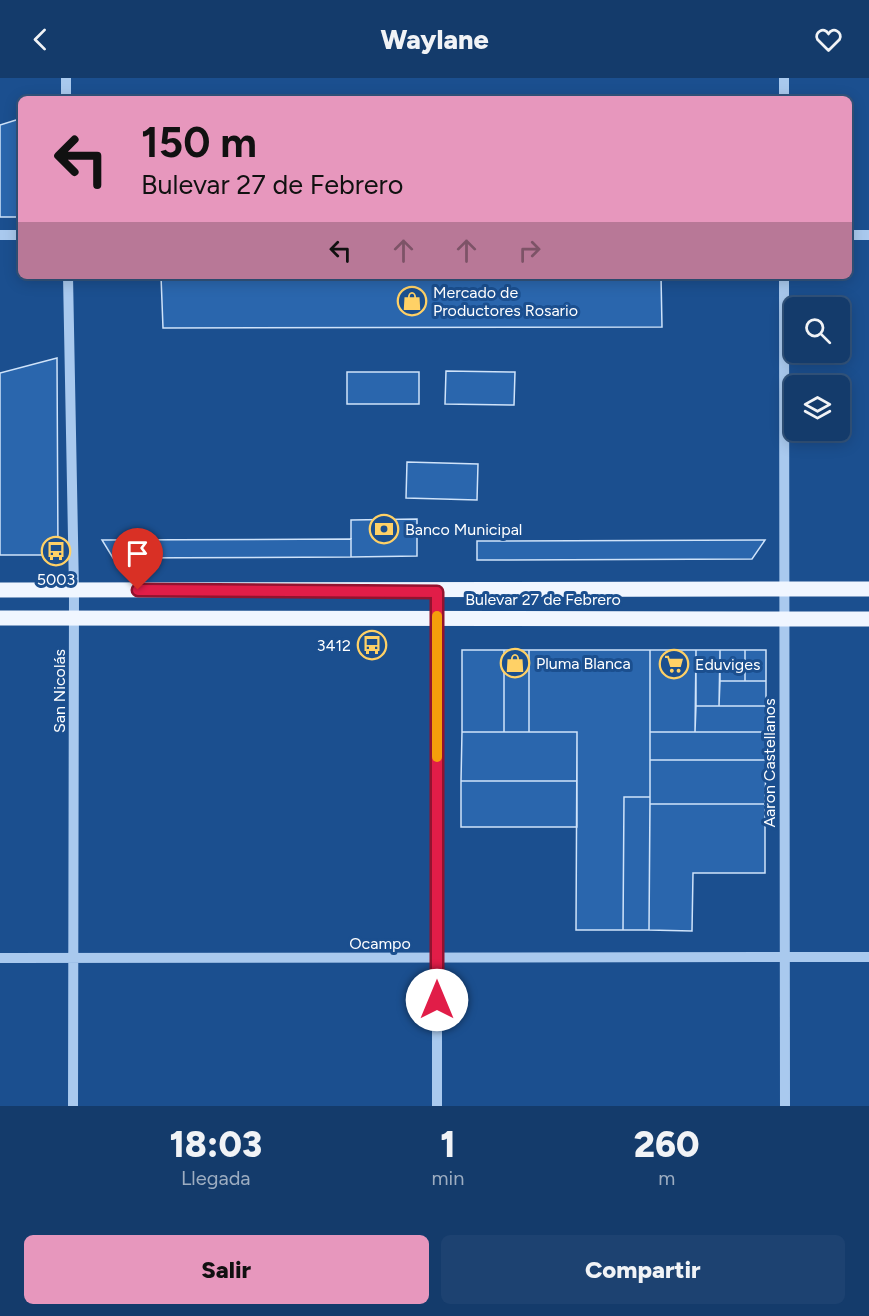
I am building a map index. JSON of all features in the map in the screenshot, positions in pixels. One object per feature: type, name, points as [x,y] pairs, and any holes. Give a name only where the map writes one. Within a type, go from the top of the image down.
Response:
[{"type":"main road","name":"Bulevar 27 de Febrero","points":[[0,590],[437,592],[869,590]]},
{"type":"main road","name":"Bulevar 27 de Febrero","points":[[0,618],[74,616],[869,619]]},
{"type":"street","points":[[66,78],[66,96]]},
{"type":"street","points":[[784,78],[784,96]]},
{"type":"street","points":[[0,235],[18,235]]},
{"type":"street","points":[[852,235],[869,235]]},
{"type":"street","name":"San Nicolás","points":[[68,279],[74,590],[73,1106]]},
{"type":"street","name":"Aaron Castellanos","points":[[784,279],[785,1106]]},
{"type":"street","points":[[437,592],[437,1106]]},
{"type":"street","name":"Ocampo","points":[[0,958],[869,957]]},
{"type":"building","points":[[18,120],[18,217],[0,217],[0,125]]},
{"type":"building","name":"Mercado de Productores Rosario","points":[[161,279],[661,279],[662,327],[163,328]]},
{"type":"building","points":[[57,358],[58,555],[0,555],[0,373]]},
{"type":"building","points":[[446,371],[515,372],[514,405],[445,404]]},
{"type":"building","points":[[347,372],[419,372],[419,404],[347,404]]},
{"type":"building","points":[[407,462],[478,464],[477,500],[406,498]]},
{"type":"building","name":"Banco Municipal","points":[[417,519],[417,556],[351,557],[351,520]]},
{"type":"building","points":[[351,539],[351,557],[113,558],[102,540]]},
{"type":"building","points":[[765,540],[752,559],[477,560],[477,541]]},
{"type":"building","points":[[462,650],[504,650],[504,732],[462,732]]},
{"type":"building","points":[[504,650],[529,650],[529,732],[504,732]]},
{"type":"building","points":[[529,650],[650,650],[650,797],[624,797],[623,930],[576,930],[577,732],[529,732]]},
{"type":"building","points":[[650,650],[696,650],[695,732],[650,732]]},
{"type":"building","points":[[696,650],[720,650],[719,706],[696,706]]},
{"type":"building","points":[[720,650],[745,650],[745,681],[720,681]]},
{"type":"building","points":[[745,650],[766,650],[766,681],[745,681]]},
{"type":"building","points":[[720,681],[766,681],[766,706],[719,706]]},
{"type":"building","points":[[696,706],[766,706],[766,732],[695,732]]},
{"type":"building","points":[[462,732],[577,732],[577,781],[461,781]]},
{"type":"building","points":[[650,732],[766,732],[766,760],[650,760]]},
{"type":"building","points":[[650,760],[766,760],[765,804],[650,804]]},
{"type":"building","points":[[461,781],[577,781],[577,827],[461,827]]},
{"type":"building","points":[[624,797],[650,797],[649,930],[623,930]]},
{"type":"building","points":[[650,804],[765,804],[765,873],[693,873],[692,931],[649,930]]},
{"type":"slow traffic","points":[[437,616],[437,757]]},
{"type":"place","name":"Mercado de Productores Rosario","points":[[412,301]]},
{"type":"place","name":"Banco Municipal","points":[[384,529]]},
{"type":"place","name":"5003","points":[[56,551]]},
{"type":"place","name":"3412","points":[[372,645]]},
{"type":"place","name":"Pluma Blanca","points":[[515,663]]},
{"type":"place","name":"Eduviges","points":[[674,664]]},
{"type":"route","points":[[138,590],[437,592],[437,1000]]}]
